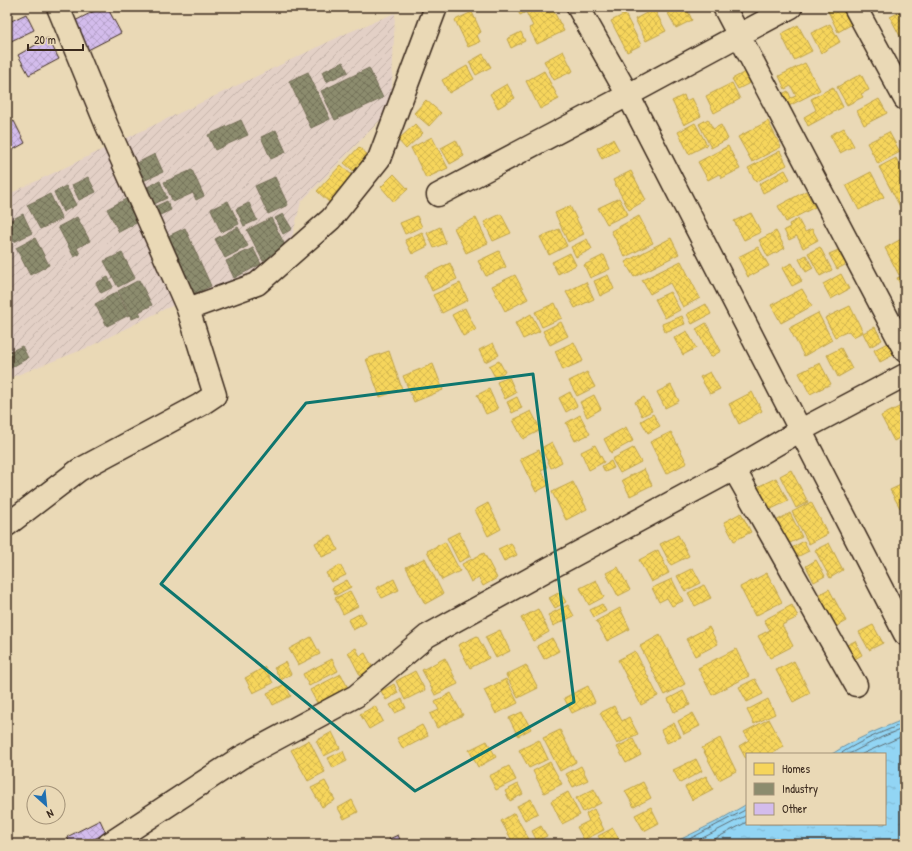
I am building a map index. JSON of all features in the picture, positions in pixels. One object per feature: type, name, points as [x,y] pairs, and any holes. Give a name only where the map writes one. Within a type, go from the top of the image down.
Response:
[{"type":"street","points":[[7,525],[79,470],[200,406],[215,395],[188,309],[107,126],[58,7]]},
{"type":"street","points":[[188,309],[257,284],[331,219],[378,159],[436,7]]},
{"type":"street","points":[[578,7],[628,95],[905,634]]},
{"type":"street","points":[[724,7],[905,351]]},
{"type":"street","points":[[438,195],[792,7]]},
{"type":"street","points":[[855,7],[905,99]]},
{"type":"street","points":[[109,844],[240,758],[356,696],[427,636],[734,469],[801,430],[905,375]]},
{"type":"street","points":[[734,469],[856,685]]},
{"type":"highlighted area","points":[[533,374],[574,702],[415,791],[161,584],[306,403]]},
{"type":"shaded area","points":[[395,13],[391,109],[301,202],[287,257],[165,309],[87,348],[7,379],[7,195],[347,33]]},
{"type":"water","points":[[905,719],[905,844],[671,844],[716,822],[746,805],[746,825],[886,825],[886,753],[834,753],[877,731]]},
{"type":"building: Homes","points":[[516,7],[548,7],[550,12],[553,10],[564,31],[537,44],[529,28],[533,26],[526,12],[520,15]]},
{"type":"building: Homes","points":[[686,7],[692,20],[676,28],[665,8]]},
{"type":"building: Homes","points":[[826,7],[848,7],[856,22],[838,32]]},
{"type":"building: Homes","points":[[654,9],[666,31],[646,41],[635,19]]},
{"type":"building: Homes","points":[[905,9],[905,38],[902,40],[890,17]]},
{"type":"building: Homes","points":[[472,12],[481,32],[477,35],[480,42],[468,47],[455,20]]},
{"type":"building: Homes","points":[[625,14],[641,45],[627,52],[611,21]]},
{"type":"building: Homes","points":[[830,24],[840,42],[821,53],[811,33]]},
{"type":"building: Homes","points":[[798,25],[812,51],[794,60],[781,34]]},
{"type":"building: Homes","points":[[521,32],[525,41],[511,48],[507,39]]},
{"type":"building: Homes","points":[[563,51],[573,71],[554,80],[544,61]]},
{"type":"building: Homes","points":[[483,54],[491,67],[476,75],[469,62]]},
{"type":"building: Homes","points":[[805,63],[820,90],[787,107],[780,95],[788,91],[791,98],[796,96],[791,86],[785,89],[779,76]]},
{"type":"building: Homes","points":[[467,66],[474,79],[449,93],[442,80]]},
{"type":"building: Homes","points":[[544,71],[559,99],[540,109],[526,81]]},
{"type":"building: Homes","points":[[745,72],[750,83],[738,89],[732,79]]},
{"type":"building: Homes","points":[[861,74],[869,90],[861,94],[863,97],[847,105],[837,87]]},
{"type":"building: Homes","points":[[732,83],[740,99],[714,113],[706,96]]},
{"type":"building: Homes","points":[[507,84],[515,98],[498,108],[490,94]]},
{"type":"building: Homes","points":[[833,87],[843,107],[808,126],[804,117],[816,110],[811,99]]},
{"type":"building: Homes","points":[[684,95],[686,101],[692,98],[701,116],[684,125],[672,101]]},
{"type":"building: Homes","points":[[879,99],[887,113],[864,125],[857,111]]},
{"type":"building: Homes","points":[[426,100],[441,113],[429,126],[414,113]]},
{"type":"building: Homes","points":[[708,119],[713,129],[721,125],[728,139],[711,148],[699,124]]},
{"type":"building: Homes","points":[[768,121],[781,147],[752,162],[738,137]]},
{"type":"building: Homes","points":[[695,123],[707,145],[689,154],[678,132]]},
{"type":"building: Homes","points":[[415,124],[423,133],[406,149],[398,140]]},
{"type":"building: Homes","points":[[844,128],[854,146],[840,153],[830,135]]},
{"type":"building: Homes","points":[[889,132],[900,152],[878,164],[867,143]]},
{"type":"building: Homes","points":[[432,137],[448,168],[426,178],[411,148]]},
{"type":"building: Homes","points":[[613,139],[619,150],[602,159],[597,148]]},
{"type":"building: Homes","points":[[456,140],[464,156],[450,164],[441,148]]},
{"type":"building: Homes","points":[[728,146],[740,169],[722,178],[719,174],[708,180],[698,162]]},
{"type":"building: Homes","points":[[359,147],[371,158],[357,174],[344,163]]},
{"type":"building: Homes","points":[[780,151],[787,165],[756,182],[748,168]]},
{"type":"building: Homes","points":[[896,158],[900,165],[905,162],[905,216],[879,167]]},
{"type":"building: Homes","points":[[341,165],[355,178],[331,204],[317,191]]},
{"type":"building: Homes","points":[[785,170],[790,179],[763,193],[759,184]]},
{"type":"building: Homes","points":[[631,171],[646,200],[629,210],[613,180]]},
{"type":"building: Homes","points":[[871,172],[884,197],[859,210],[846,185]]},
{"type":"building: Homes","points":[[394,174],[408,189],[394,202],[381,187]]},
{"type":"building: Homes","points":[[806,191],[815,207],[786,222],[778,206]]},
{"type":"building: Homes","points":[[619,198],[628,214],[607,224],[598,208]]},
{"type":"building: Homes","points":[[570,206],[584,234],[568,242],[555,213]]},
{"type":"building: Homes","points":[[751,213],[761,232],[744,240],[734,221]]},
{"type":"building: Homes","points":[[501,214],[511,233],[493,241],[484,222]]},
{"type":"building: Homes","points":[[417,216],[422,227],[405,234],[400,223]]},
{"type":"building: Homes","points":[[639,216],[653,243],[625,257],[611,231]]},
{"type":"building: Homes","points":[[476,218],[488,243],[466,253],[454,228]]},
{"type":"building: Homes","points":[[798,219],[805,232],[812,229],[818,240],[803,248],[797,236],[789,240],[784,230],[790,227],[789,224]]},
{"type":"building: Homes","points":[[440,227],[446,243],[434,248],[427,233]]},
{"type":"building: Homes","points":[[559,229],[567,246],[549,255],[540,237]]},
{"type":"building: Homes","points":[[776,231],[785,248],[768,257],[759,240]]},
{"type":"building: Homes","points":[[422,232],[428,246],[412,254],[405,240]]},
{"type":"building: Homes","points":[[671,238],[679,254],[634,277],[625,262]]},
{"type":"building: Homes","points":[[903,238],[905,242],[905,257],[900,259],[905,271],[899,275],[885,248]]},
{"type":"building: Homes","points":[[587,239],[592,249],[576,257],[571,247]]},
{"type":"building: Homes","points":[[758,247],[769,266],[748,277],[738,257]]},
{"type":"building: Homes","points":[[820,247],[832,270],[820,276],[808,253]]},
{"type":"building: Homes","points":[[843,248],[851,262],[837,269],[829,254]]},
{"type":"building: Homes","points":[[499,251],[506,267],[486,276],[478,261]]},
{"type":"building: Homes","points":[[570,253],[576,265],[558,274],[552,262]]},
{"type":"building: Homes","points":[[604,255],[610,269],[590,278],[584,265]]},
{"type":"building: Homes","points":[[806,255],[813,268],[806,272],[799,259]]},
{"type":"building: Homes","points":[[681,261],[700,298],[683,307],[670,283],[650,294],[642,280]]},
{"type":"building: Homes","points":[[450,263],[457,279],[432,291],[425,275]]},
{"type":"building: Homes","points":[[792,263],[802,281],[792,286],[782,268]]},
{"type":"building: Homes","points":[[841,274],[849,289],[831,299],[823,284]]},
{"type":"building: Homes","points":[[905,274],[905,303],[900,294],[904,292],[897,278]]},
{"type":"building: Homes","points":[[515,275],[528,299],[505,311],[492,286]]},
{"type":"building: Homes","points":[[608,275],[614,289],[600,296],[594,281]]},
{"type":"building: Homes","points":[[586,282],[594,299],[575,308],[566,292]]},
{"type":"building: Homes","points":[[460,283],[468,300],[442,313],[433,295]]},
{"type":"building: Homes","points":[[802,289],[812,306],[781,323],[771,305]]},
{"type":"building: Homes","points":[[670,292],[680,310],[665,318],[655,299]]},
{"type":"building: Homes","points":[[555,303],[562,318],[542,327],[535,312]]},
{"type":"building: Homes","points":[[706,304],[711,314],[692,324],[687,314]]},
{"type":"building: Homes","points":[[850,306],[863,332],[853,337],[849,331],[835,337],[825,318]]},
{"type":"building: Homes","points":[[465,308],[476,330],[463,336],[452,315]]},
{"type":"building: Homes","points":[[818,313],[832,340],[804,356],[789,328]]},
{"type":"building: Homes","points":[[531,314],[540,331],[523,339],[515,323]]},
{"type":"building: Homes","points":[[682,316],[685,324],[665,332],[662,324]]},
{"type":"building: Homes","points":[[561,322],[568,336],[550,345],[543,331]]},
{"type":"building: Homes","points":[[706,323],[721,351],[711,357],[696,329]]},
{"type":"building: Homes","points":[[875,327],[882,340],[870,347],[863,333]]},
{"type":"building: Homes","points":[[687,331],[696,348],[683,355],[674,338]]},
{"type":"building: Homes","points":[[891,341],[897,353],[880,362],[874,350]]},
{"type":"building: Homes","points":[[574,342],[583,361],[563,370],[555,351]]},
{"type":"building: Homes","points":[[493,343],[499,355],[485,362],[479,350]]},
{"type":"building: Homes","points":[[841,348],[852,369],[838,377],[827,355]]},
{"type":"building: Homes","points":[[389,351],[402,389],[380,397],[366,359]]},
{"type":"building: Homes","points":[[499,361],[505,372],[495,377],[489,366]]},
{"type":"building: Homes","points":[[820,363],[831,384],[810,394],[799,373]]},
{"type":"building: Homes","points":[[433,364],[443,390],[414,402],[403,376]]},
{"type":"building: Homes","points":[[587,372],[595,387],[577,396],[569,381]]},
{"type":"building: Homes","points":[[710,372],[720,389],[710,394],[700,377]]},
{"type":"building: Homes","points":[[509,377],[516,393],[505,399],[497,382]]},
{"type":"building: Homes","points":[[671,385],[679,401],[665,408],[657,392]]},
{"type":"building: Homes","points":[[489,389],[498,409],[486,414],[477,395]]},
{"type":"building: Homes","points":[[570,392],[577,406],[566,412],[559,398]]},
{"type":"building: Homes","points":[[752,392],[762,411],[739,424],[729,404]]},
{"type":"building: Homes","points":[[594,395],[601,409],[587,417],[580,402]]},
{"type":"building: Homes","points":[[517,397],[522,408],[512,413],[507,402]]},
{"type":"building: Homes","points":[[644,397],[652,411],[642,416],[635,402]]},
{"type":"building: Homes","points":[[905,404],[905,435],[894,441],[881,416]]},
{"type":"building: Homes","points":[[531,411],[541,430],[523,439],[513,420]]},
{"type":"building: Homes","points":[[653,414],[660,426],[648,433],[641,421]]},
{"type":"building: Homes","points":[[580,415],[590,434],[575,441],[566,423]]},
{"type":"building: Homes","points":[[626,427],[633,441],[611,453],[604,439]]},
{"type":"building: Homes","points":[[671,432],[687,463],[666,474],[650,442]]},
{"type":"building: Homes","points":[[905,440],[905,453],[900,443]]},
{"type":"building: Homes","points":[[552,442],[562,462],[551,468],[541,448]]},
{"type":"building: Homes","points":[[595,445],[604,462],[589,470],[581,452]]},
{"type":"building: Homes","points":[[633,448],[641,462],[620,473],[612,459]]},
{"type":"building: Homes","points":[[539,450],[547,467],[541,470],[549,485],[536,492],[520,459]]},
{"type":"building: Homes","points":[[611,461],[614,468],[605,472],[602,466]]},
{"type":"building: Homes","points":[[644,469],[652,485],[630,496],[622,480]]},
{"type":"building: Homes","points":[[791,470],[808,502],[796,508],[780,476]]},
{"type":"building: Homes","points":[[776,478],[788,501],[765,512],[753,489]]},
{"type":"building: Homes","points":[[573,482],[587,509],[566,520],[552,492]]},
{"type":"building: Homes","points":[[905,483],[905,506],[900,508],[890,490]]},
{"type":"building: Homes","points":[[811,502],[828,534],[809,544],[792,512]]},
{"type":"building: Homes","points":[[488,503],[501,529],[488,536],[475,510]]},
{"type":"building: Homes","points":[[741,513],[751,532],[734,541],[724,522]]},
{"type":"building: Homes","points":[[790,513],[802,537],[788,544],[776,521]]},
{"type":"building: Homes","points":[[459,532],[471,556],[459,562],[447,538]]},
{"type":"building: Homes","points":[[331,535],[338,550],[322,557],[315,543]]},
{"type":"building: Homes","points":[[678,535],[689,556],[671,565],[660,544]]},
{"type":"building: Homes","points":[[804,541],[809,551],[795,558],[790,549]]},
{"type":"building: Homes","points":[[445,542],[460,571],[442,580],[427,551]]},
{"type":"building: Homes","points":[[511,543],[517,555],[504,561],[498,549]]},
{"type":"building: Homes","points":[[829,543],[843,570],[830,578],[815,550]]},
{"type":"building: Homes","points":[[658,550],[669,573],[651,582],[639,560]]},
{"type":"building: Homes","points":[[484,553],[497,578],[483,586],[479,578],[471,582],[462,564]]},
{"type":"building: Homes","points":[[425,558],[443,594],[425,604],[406,567]]},
{"type":"building: Homes","points":[[816,560],[825,576],[814,582],[806,566]]},
{"type":"building: Homes","points":[[340,565],[346,575],[331,582],[326,573]]},
{"type":"building: Homes","points":[[618,567],[630,590],[618,596],[606,573]]},
{"type":"building: Homes","points":[[693,568],[701,583],[685,591],[677,576]]},
{"type":"building: Homes","points":[[767,573],[782,602],[755,616],[740,587]]},
{"type":"building: Homes","points":[[394,579],[399,590],[382,598],[376,588]]},
{"type":"building: Homes","points":[[672,579],[683,601],[672,606],[667,598],[659,602],[652,588]]},
{"type":"building: Homes","points":[[347,580],[351,587],[336,595],[332,588]]},
{"type":"building: Homes","points":[[596,580],[604,597],[589,605],[580,588]]},
{"type":"building: Homes","points":[[704,585],[711,598],[695,606],[688,593]]},
{"type":"building: Homes","points":[[829,589],[846,621],[828,631],[810,599]]},
{"type":"building: Homes","points":[[350,591],[358,606],[343,614],[335,598]]},
{"type":"building: Homes","points":[[560,592],[566,602],[555,608],[549,598]]},
{"type":"building: Homes","points":[[602,604],[606,611],[594,617],[590,610]]},
{"type":"building: Homes","points":[[568,605],[574,616],[553,626],[548,615]]},
{"type":"building: Homes","points":[[792,605],[798,617],[782,625],[793,646],[770,658],[758,636],[770,630],[764,620]]},
{"type":"building: Homes","points":[[620,608],[630,629],[607,641],[596,621]]},
{"type":"building: Homes","points":[[538,609],[549,632],[533,641],[521,618]]},
{"type":"building: Homes","points":[[361,613],[366,623],[353,630],[348,620]]},
{"type":"building: Homes","points":[[873,625],[883,643],[869,650],[859,632]]},
{"type":"building: Homes","points":[[709,627],[718,644],[695,656],[686,639]]},
{"type":"building: Homes","points":[[500,630],[510,651],[496,658],[485,637]]},
{"type":"building: Homes","points":[[660,635],[685,684],[665,695],[640,646]]},
{"type":"building: Homes","points":[[477,636],[489,658],[470,668],[458,645]]},
{"type":"building: Homes","points":[[311,637],[320,654],[298,665],[289,649]]},
{"type":"building: Homes","points":[[552,638],[559,651],[544,659],[537,646]]},
{"type":"building: Homes","points":[[855,641],[862,655],[851,661],[843,647]]},
{"type":"building: Homes","points":[[356,648],[360,656],[365,653],[374,670],[361,677],[348,652]]},
{"type":"building: Homes","points":[[736,649],[749,676],[712,695],[698,668]]},
{"type":"building: Homes","points":[[635,651],[658,696],[641,705],[618,660]]},
{"type":"building: Homes","points":[[445,658],[458,684],[435,695],[422,670]]},
{"type":"building: Homes","points":[[332,659],[338,671],[309,686],[303,674]]},
{"type":"building: Homes","points":[[794,661],[810,693],[793,702],[776,670]]},
{"type":"building: Homes","points":[[285,662],[291,674],[281,680],[274,668]]},
{"type":"building: Homes","points":[[526,665],[538,688],[518,698],[506,675]]},
{"type":"building: Homes","points":[[265,667],[273,683],[253,693],[245,678]]},
{"type":"building: Homes","points":[[415,671],[425,690],[405,700],[396,681]]},
{"type":"building: Homes","points":[[341,674],[351,694],[321,710],[310,690]]},
{"type":"building: Homes","points":[[506,679],[518,703],[496,714],[484,690]]},
{"type":"building: Homes","points":[[755,679],[763,694],[747,702],[739,687]]},
{"type":"building: Homes","points":[[285,684],[291,696],[273,705],[267,693]]},
{"type":"building: Homes","points":[[394,684],[398,693],[386,700],[381,691]]},
{"type":"building: Homes","points":[[588,686],[595,702],[572,713],[564,698]]},
{"type":"building: Homes","points":[[683,691],[690,705],[674,712],[668,699]]},
{"type":"building: Homes","points":[[451,693],[463,715],[437,728],[430,714],[439,710],[435,702]]},
{"type":"building: Homes","points":[[402,699],[406,708],[395,713],[390,705]]},
{"type":"building: Homes","points":[[768,699],[775,714],[754,724],[747,710]]},
{"type":"building: Homes","points":[[375,706],[383,721],[369,729],[360,714]]},
{"type":"building: Homes","points":[[614,706],[622,721],[629,717],[638,734],[617,744],[600,713]]},
{"type":"building: Homes","points":[[522,712],[531,729],[518,736],[509,718]]},
{"type":"building: Homes","points":[[693,713],[700,726],[684,734],[678,721]]},
{"type":"building: Homes","points":[[769,719],[784,747],[772,753],[746,753],[746,759],[739,746],[749,740],[744,732]]},
{"type":"building: Homes","points":[[674,723],[681,737],[667,743],[661,730]]},
{"type":"building: Homes","points":[[422,725],[428,736],[403,749],[397,738]]},
{"type":"building: Homes","points":[[560,730],[576,762],[560,771],[543,738]]},
{"type":"building: Homes","points":[[332,732],[340,748],[324,756],[316,741]]},
{"type":"building: Homes","points":[[720,738],[736,771],[719,780],[702,748]]},
{"type":"building: Homes","points":[[633,739],[641,755],[626,763],[617,747]]},
{"type":"building: Homes","points":[[309,740],[325,772],[308,781],[291,750]]},
{"type":"building: Homes","points":[[539,740],[548,759],[529,768],[519,750]]},
{"type":"building: Homes","points":[[487,741],[496,757],[478,767],[469,750]]},
{"type":"building: Homes","points":[[343,751],[347,761],[333,768],[328,758]]},
{"type":"building: Homes","points":[[696,759],[702,771],[680,783],[673,770]]},
{"type":"building: Homes","points":[[550,762],[562,784],[544,793],[533,771]]},
{"type":"building: Homes","points":[[509,766],[516,780],[496,790],[489,776]]},
{"type":"building: Homes","points":[[581,766],[588,780],[573,787],[566,774]]},
{"type":"building: Homes","points":[[706,776],[713,789],[692,800],[685,787]]},
{"type":"building: Homes","points":[[325,781],[335,800],[322,807],[311,788]]},
{"type":"building: Homes","points":[[643,782],[651,798],[634,807],[625,791]]},
{"type":"building: Homes","points":[[518,784],[523,794],[510,801],[505,791]]},
{"type":"building: Homes","points":[[594,789],[601,803],[583,812],[576,798]]},
{"type":"building: Homes","points":[[568,792],[580,815],[562,824],[551,801]]},
{"type":"building: Homes","points":[[531,799],[538,813],[525,820],[517,806]]},
{"type":"building: Homes","points":[[352,800],[358,812],[344,819],[338,808]]},
{"type":"building: Homes","points":[[651,807],[659,823],[644,831],[635,815]]},
{"type":"building: Homes","points":[[594,809],[604,830],[584,840],[577,827],[589,821],[586,814]]},
{"type":"building: Homes","points":[[514,813],[530,841],[524,844],[514,844],[501,821]]},
{"type":"building: Homes","points":[[541,826],[547,836],[537,841],[532,831]]},
{"type":"building: Homes","points":[[613,828],[620,841],[614,844],[603,844],[598,836]]},
{"type":"building: Industry","points":[[343,62],[348,72],[326,82],[322,72]]},
{"type":"building: Industry","points":[[369,68],[383,98],[335,120],[321,91]]},
{"type":"building: Industry","points":[[308,72],[330,119],[311,128],[289,81]]},
{"type":"building: Industry","points":[[241,120],[248,135],[215,150],[208,135]]},
{"type":"building: Industry","points":[[276,130],[286,152],[271,159],[261,137]]},
{"type":"building: Industry","points":[[155,154],[163,172],[141,182],[133,165]]},
{"type":"building: Industry","points":[[192,170],[204,196],[196,200],[193,193],[173,202],[164,182]]},
{"type":"building: Industry","points":[[88,177],[96,192],[79,200],[72,185]]},
{"type":"building: Industry","points":[[275,177],[288,205],[268,214],[255,186]]},
{"type":"building: Industry","points":[[160,181],[167,198],[152,205],[145,188]]},
{"type":"building: Industry","points":[[66,186],[76,205],[63,212],[54,192]]},
{"type":"building: Industry","points":[[50,194],[62,219],[40,229],[27,205]]},
{"type":"building: Industry","points":[[126,199],[138,222],[119,232],[107,209]]},
{"type":"building: Industry","points":[[167,201],[171,210],[160,215],[156,206]]},
{"type":"building: Industry","points":[[228,201],[239,224],[221,232],[211,209]]},
{"type":"building: Industry","points":[[249,203],[257,220],[244,226],[236,209]]},
{"type":"building: Industry","points":[[23,214],[32,233],[14,242],[7,227],[7,222]]},
{"type":"building: Industry","points":[[283,214],[292,229],[283,234],[275,218]]},
{"type":"building: Industry","points":[[77,217],[90,241],[77,248],[80,254],[74,257],[58,227]]},
{"type":"building: Industry","points":[[271,218],[287,249],[263,261],[247,230]]},
{"type":"building: Industry","points":[[238,227],[248,246],[225,258],[215,239]]},
{"type":"building: Industry","points":[[185,228],[211,286],[190,296],[164,238]]},
{"type":"building: Industry","points":[[35,238],[49,265],[30,275],[16,248]]},
{"type":"building: Industry","points":[[253,248],[261,264],[234,278],[226,261]]},
{"type":"building: Industry","points":[[122,253],[135,278],[118,287],[104,261]]},
{"type":"building: Industry","points":[[108,277],[113,287],[101,293],[96,283]]},
{"type":"building: Industry","points":[[139,280],[152,305],[139,312],[141,315],[132,319],[118,291]]},
{"type":"building: Industry","points":[[117,292],[129,315],[107,326],[95,304]]},
{"type":"building: Industry","points":[[22,346],[28,358],[7,370],[7,353]]},
{"type":"building: Other","points":[[102,7],[107,7],[121,33],[84,52],[69,24]]},
{"type":"building: Other","points":[[26,14],[34,30],[11,41],[7,33],[7,23]]},
{"type":"building: Other","points":[[48,38],[59,59],[29,75],[18,55]]},
{"type":"building: Other","points":[[14,121],[25,143],[7,153],[7,124]]},
{"type":"building: Other","points":[[100,820],[106,833],[84,844],[82,844],[81,841],[71,844],[67,837]]},
{"type":"building: Other","points":[[398,835],[402,844],[392,844],[389,839]]},
{"type":"building: Other","points":[[475,839],[478,844],[466,844],[466,843]]}]
